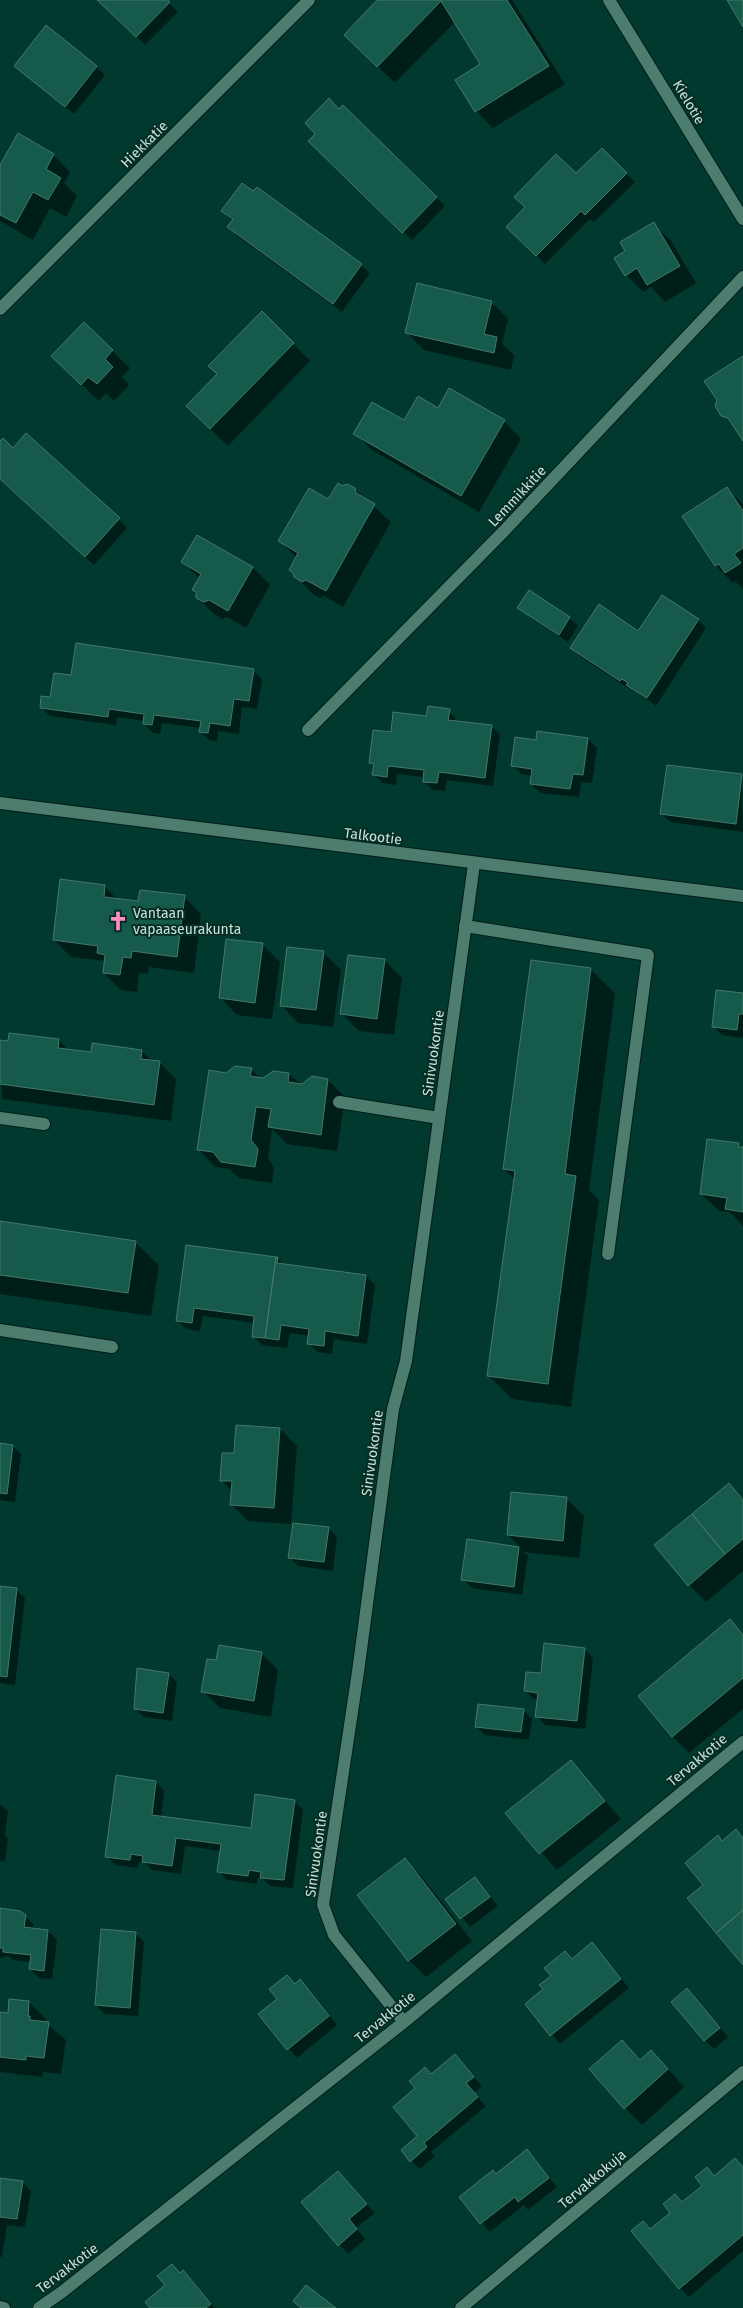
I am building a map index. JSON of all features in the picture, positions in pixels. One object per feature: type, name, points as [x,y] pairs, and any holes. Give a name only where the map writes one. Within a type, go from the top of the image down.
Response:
[{"type":"street","name":"Hiekkatie","points":[[0,309],[309,0]]},
{"type":"street","name":"Kielotie","points":[[610,0],[743,218]]},
{"type":"street","name":"Lemmikkitie","points":[[308,730],[504,532],[743,277]]},
{"type":"street","name":"Talkootie","points":[[0,803],[474,864],[743,896]]},
{"type":"street","name":"Sinivuokontie","points":[[404,2022],[334,1935],[323,1905],[358,1672],[393,1408],[406,1361],[474,864]]},
{"type":"street","points":[[465,926],[648,955],[608,1254]]},
{"type":"street","points":[[340,1102],[439,1118]]},
{"type":"street","points":[[0,1118],[44,1124]]},
{"type":"street","points":[[0,1330],[112,1347]]},
{"type":"street","name":"Tervakkotie","points":[[39,2308],[62,2292],[404,2022],[743,1742]]},
{"type":"street","name":"Tervakkokuja","points":[[461,2308],[743,2072]]},
{"type":"building","points":[[97,0],[168,0],[170,2],[136,37]]},
{"type":"building","points":[[377,0],[507,0],[549,66],[475,112],[455,80],[480,64],[441,1],[377,67],[344,35]]},
{"type":"building","points":[[727,0],[743,0],[743,27]]},
{"type":"building","points":[[46,25],[97,66],[65,107],[14,66]]},
{"type":"building","points":[[329,98],[339,109],[343,105],[437,197],[402,233],[308,141],[315,134],[305,123]]},
{"type":"building","points":[[18,133],[54,154],[46,169],[61,178],[48,200],[33,192],[16,223],[0,215],[0,165]]},
{"type":"building","points":[[602,148],[627,173],[585,215],[581,211],[536,256],[506,227],[525,207],[514,197],[556,154],[576,173]]},
{"type":"building","points":[[242,183],[253,191],[257,187],[362,264],[333,304],[227,227],[233,219],[221,211]]},
{"type":"building","points":[[654,222],[680,266],[647,285],[637,268],[625,276],[614,258],[625,251],[620,242]]},
{"type":"building","points":[[417,283],[492,301],[484,334],[497,337],[494,353],[405,333]]},
{"type":"building","points":[[262,311],[294,343],[210,429],[186,406],[217,374],[208,366]]},
{"type":"building","points":[[84,322],[113,350],[105,359],[113,367],[97,384],[88,377],[81,385],[51,356]]},
{"type":"building","points":[[743,356],[743,441],[728,418],[721,416],[715,406],[717,400],[704,381]]},
{"type":"building","points":[[449,388],[505,420],[461,496],[353,434],[372,402],[404,420],[418,396],[438,408]]},
{"type":"building","points":[[26,433],[120,518],[85,557],[0,479],[0,441],[3,438],[13,448]]},
{"type":"building","points":[[338,483],[342,486],[347,484],[355,488],[356,493],[375,504],[326,591],[306,580],[302,582],[294,577],[293,573],[289,570],[298,553],[278,541],[309,488],[328,499]]},
{"type":"building","points":[[727,487],[743,511],[743,548],[734,554],[741,563],[725,573],[719,564],[715,566],[682,516]]},
{"type":"building","points":[[197,535],[253,567],[228,611],[209,600],[204,602],[196,598],[196,592],[192,590],[201,574],[181,562]]},
{"type":"building","points":[[529,590],[570,617],[559,635],[517,608]]},
{"type":"building","points":[[662,595],[699,619],[647,698],[626,685],[628,683],[622,679],[620,681],[570,648],[599,604],[638,631]]},
{"type":"building","points":[[76,643],[254,669],[249,701],[234,699],[230,726],[210,723],[208,733],[199,732],[201,721],[154,715],[152,725],[143,724],[144,714],[109,709],[108,717],[40,708],[41,696],[50,697],[54,673],[71,675]]},
{"type":"building","points":[[428,706],[450,709],[448,720],[492,725],[485,778],[439,772],[437,783],[423,782],[424,770],[388,766],[387,777],[372,775],[374,764],[369,763],[373,730],[391,732],[393,712],[426,716]]},
{"type":"building","points":[[537,731],[588,738],[583,775],[573,774],[570,789],[530,784],[532,769],[511,766],[515,737],[536,740]]},
{"type":"building","points":[[667,765],[742,774],[736,824],[660,814]]},
{"type":"building","name":"Vantaan vapaaseurakunta","points":[[60,879],[105,885],[104,897],[138,901],[140,890],[185,895],[177,957],[132,951],[131,958],[123,957],[120,975],[103,973],[105,955],[97,953],[98,946],[53,940]]},
{"type":"building","points":[[226,939],[263,943],[255,1003],[219,998]]},
{"type":"building","points":[[287,947],[324,951],[316,1010],[280,1006]]},
{"type":"building","points":[[348,955],[385,959],[377,1019],[340,1014]]},
{"type":"building","points":[[531,960],[591,968],[565,1174],[576,1176],[548,1384],[487,1376],[515,1171],[503,1169]]},
{"type":"building","points":[[716,990],[743,993],[743,1014],[739,1014],[737,1030],[712,1027]]},
{"type":"building","points":[[9,1033],[59,1039],[58,1048],[91,1052],[92,1043],[142,1050],[141,1059],[160,1061],[154,1105],[0,1084],[0,1040],[8,1041]]},
{"type":"building","points":[[235,1066],[252,1068],[250,1076],[263,1078],[273,1071],[289,1073],[288,1082],[302,1084],[312,1076],[328,1079],[321,1135],[268,1127],[271,1109],[256,1107],[251,1140],[258,1149],[255,1167],[221,1162],[213,1152],[197,1150],[209,1070],[226,1073]]},
{"type":"building","points":[[707,1139],[739,1143],[738,1147],[743,1147],[743,1212],[725,1209],[727,1198],[700,1194]]},
{"type":"building","points":[[0,1221],[136,1241],[128,1293],[0,1275]]},
{"type":"building","points":[[186,1245],[276,1257],[265,1338],[252,1337],[254,1316],[194,1308],[192,1323],[176,1321]]},
{"type":"building","points":[[276,1257],[278,1257],[277,1263],[366,1275],[358,1336],[325,1331],[324,1346],[307,1344],[309,1329],[281,1325],[279,1340],[265,1338]]},
{"type":"building","points":[[236,1425],[280,1428],[274,1508],[230,1505],[232,1481],[220,1481],[222,1453],[234,1453]]},
{"type":"building","points":[[0,1443],[13,1445],[7,1494],[0,1493]]},
{"type":"building","points":[[729,1483],[743,1500],[743,1539],[725,1554],[692,1514]]},
{"type":"building","points":[[511,1492],[567,1497],[563,1541],[507,1535]]},
{"type":"building","points":[[692,1514],[725,1554],[688,1586],[654,1545]]},
{"type":"building","points":[[293,1523],[329,1527],[324,1562],[288,1558]]},
{"type":"building","points":[[467,1539],[519,1547],[514,1587],[461,1580]]},
{"type":"building","points":[[0,1586],[17,1588],[7,1677],[0,1676]]},
{"type":"building","points":[[730,1619],[743,1635],[743,1678],[672,1737],[638,1696]]},
{"type":"building","points":[[544,1643],[585,1648],[577,1721],[535,1717],[538,1693],[524,1691],[526,1672],[541,1673]]},
{"type":"building","points":[[219,1645],[262,1652],[254,1701],[201,1692],[207,1659],[216,1660]]},
{"type":"building","points":[[137,1668],[169,1673],[163,1713],[134,1709]]},
{"type":"building","points":[[478,1704],[524,1709],[521,1732],[475,1727]]},
{"type":"building","points":[[571,1760],[605,1801],[539,1854],[505,1813]]},
{"type":"building","points":[[116,1775],[156,1781],[152,1815],[251,1828],[255,1794],[295,1800],[284,1880],[260,1878],[261,1872],[249,1870],[248,1876],[217,1872],[221,1844],[176,1838],[172,1866],[142,1862],[143,1856],[131,1854],[130,1860],[105,1857]]},
{"type":"building","points":[[736,1829],[743,1838],[743,1910],[716,1933],[687,1898],[703,1885],[685,1863],[718,1835],[722,1841]]},
{"type":"building","points":[[405,1858],[456,1924],[408,1961],[357,1895]]},
{"type":"building","points":[[475,1877],[490,1897],[460,1919],[445,1899]]},
{"type":"building","points":[[0,1908],[20,1911],[26,1915],[24,1927],[48,1930],[44,1971],[29,1969],[31,1955],[3,1952],[3,1948],[0,1948]]},
{"type":"building","points":[[743,1910],[743,1965],[716,1933]]},
{"type":"building","points":[[101,1929],[136,1932],[130,2008],[95,2005]]},
{"type":"building","points":[[592,1942],[621,1979],[550,2036],[525,2004],[543,1989],[539,1985],[551,1976],[544,1968],[565,1951],[572,1959]]},
{"type":"building","points":[[287,1975],[295,1984],[300,1979],[329,2016],[287,2050],[258,2014],[277,1999],[269,1989]]},
{"type":"building","points":[[687,1988],[720,2028],[704,2041],[671,2002]]},
{"type":"building","points":[[9,1999],[29,2001],[28,2016],[30,2016],[30,2020],[49,2022],[44,2058],[26,2056],[26,2060],[0,2057],[0,2012],[8,2013]]},
{"type":"building","points":[[622,2040],[640,2060],[651,2050],[668,2069],[624,2109],[589,2069]]},
{"type":"building","points":[[455,2054],[474,2077],[466,2083],[478,2097],[424,2143],[427,2147],[410,2162],[401,2150],[417,2136],[393,2107],[415,2088],[409,2081],[425,2067],[431,2074]]},
{"type":"building","points":[[527,2149],[549,2178],[518,2202],[515,2197],[480,2224],[459,2197],[493,2170],[496,2174]]},
{"type":"building","points":[[735,2158],[743,2167],[743,2235],[679,2289],[631,2231],[643,2221],[650,2229],[670,2213],[663,2204],[675,2194],[682,2202],[702,2186],[695,2177],[707,2167],[714,2176]]},
{"type":"building","points":[[338,2171],[367,2204],[349,2219],[357,2229],[338,2246],[301,2202]]},
{"type":"building","points":[[0,2178],[23,2181],[17,2219],[0,2217]]},
{"type":"building","points":[[172,2264],[180,2273],[183,2270],[211,2304],[206,2308],[150,2308],[145,2302],[165,2285],[157,2276]]},
{"type":"building","points":[[306,2285],[336,2308],[301,2308],[293,2301]]},
{"type":"place","name":"Vantaan vapaaseurakunta","points":[[118,921]]}]
